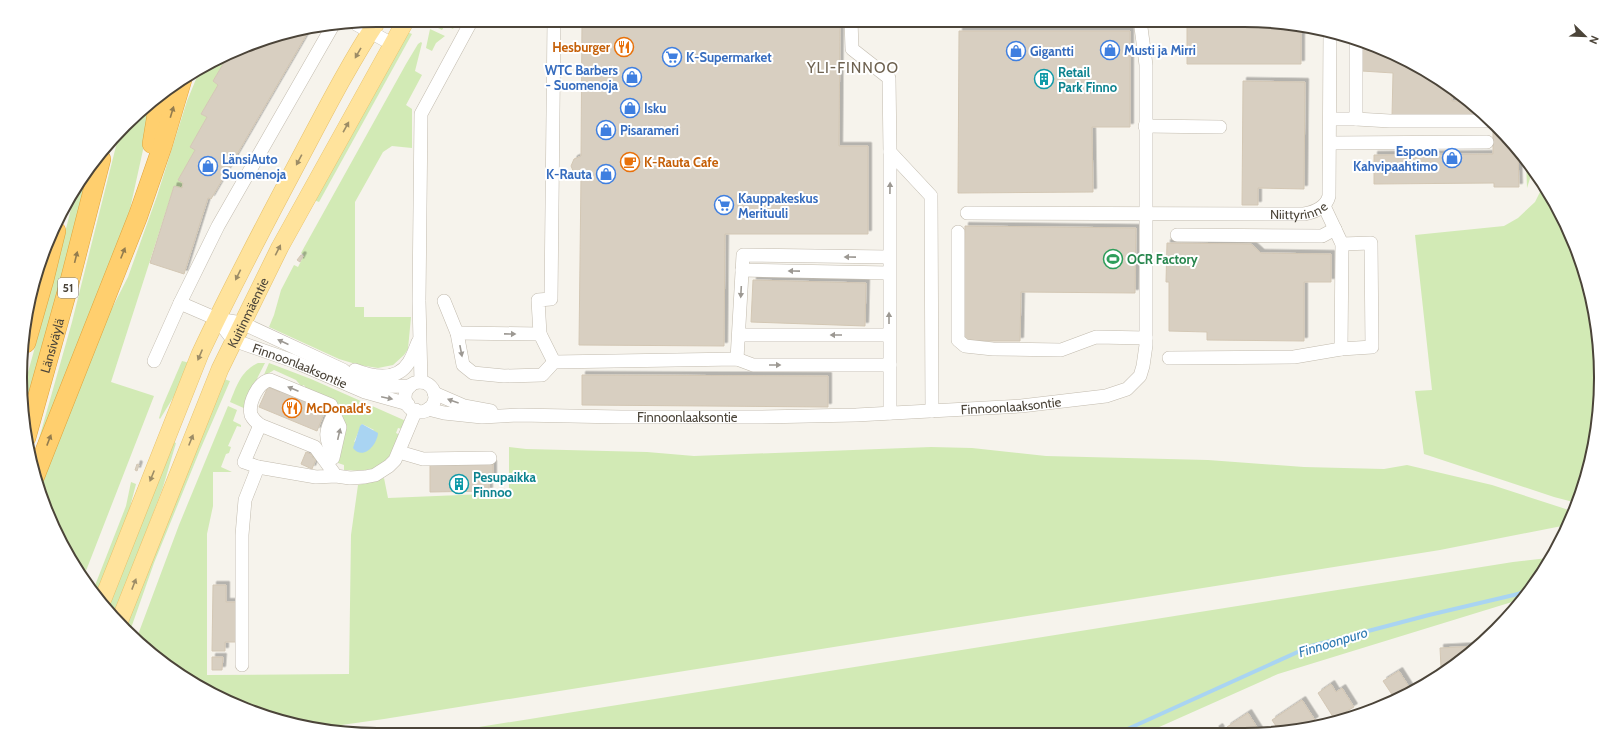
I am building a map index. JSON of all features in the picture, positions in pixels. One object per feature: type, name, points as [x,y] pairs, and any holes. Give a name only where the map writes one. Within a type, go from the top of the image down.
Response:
[{"type":"highway","points":[[39,467],[138,216],[162,147],[179,88]]},
{"type":"highway","points":[[138,216],[158,104]]},
{"type":"highway","name":"Länsiväylä","points":[[30,423],[68,288],[100,163]]},
{"type":"highway","name":"Länsiväylä","points":[[31,324],[51,251]]},
{"type":"main road","name":"Kuitinmäentie","points":[[104,597],[198,361],[217,320],[244,263],[313,133],[373,27]]},
{"type":"main road","name":"Kuitinmäentie","points":[[121,616],[217,376],[233,340],[280,247],[402,27]]},
{"type":"street","points":[[375,27],[392,44]]},
{"type":"street","points":[[417,408],[406,394],[415,384],[419,341],[421,114],[468,27]]},
{"type":"street","points":[[554,27],[551,299],[538,300],[540,334],[554,362]]},
{"type":"street","points":[[851,27],[852,49],[889,78],[890,413]]},
{"type":"street","name":"Finnoonlaaksontie","points":[[233,340],[297,363],[365,392],[417,408],[457,415],[482,417],[518,415],[758,417],[890,413],[1021,406],[1116,393],[1127,389],[1140,376],[1145,357],[1146,65],[1141,27]]},
{"type":"street","points":[[154,361],[180,303],[218,226],[331,30]]},
{"type":"street","name":"Niittyrinne","points":[[967,213],[1304,214],[1315,211],[1324,206],[1329,196],[1330,38]]},
{"type":"street","points":[[1356,46],[1356,119]]},
{"type":"street","points":[[1330,119],[1390,121],[1482,121]]},
{"type":"street","points":[[1145,126],[1220,128]]},
{"type":"street","points":[[1330,143],[1487,142]]},
{"type":"street","points":[[890,152],[931,196],[932,411]]},
{"type":"street","points":[[1324,206],[1342,244],[1341,349]]},
{"type":"street","points":[[1177,235],[1322,236],[1335,230]]},
{"type":"street","points":[[958,232],[958,340],[964,346],[993,349],[1061,350],[1096,337],[1146,338]]},
{"type":"street","points":[[1169,358],[1294,357],[1341,349],[1372,347],[1371,243],[1342,244]]},
{"type":"street","points":[[737,359],[743,255],[889,258]]},
{"type":"street","points":[[742,270],[889,272]]},
{"type":"street","points":[[444,301],[457,333],[463,365],[473,373],[504,376],[542,375],[554,362],[737,359],[753,365],[890,365]]},
{"type":"street","points":[[180,303],[217,320],[233,340]]},
{"type":"street","name":"Finnoonlaaksontie","points":[[217,320],[242,323],[343,370],[354,378],[374,386],[415,384]]},
{"type":"street","points":[[457,333],[540,334]]},
{"type":"street","points":[[739,335],[889,335]]},
{"type":"street","points":[[343,370],[351,369],[380,377],[396,374],[407,366],[419,341]]},
{"type":"street","points":[[267,380],[331,405],[340,427],[333,454],[334,473],[315,447],[260,425],[253,419],[251,406],[260,386],[267,380]]},
{"type":"street","points":[[260,425],[244,462],[258,467],[316,478],[334,473],[350,478],[376,475],[389,466],[399,452],[417,408],[434,402],[434,393],[430,386],[415,384]]},
{"type":"street","name":"Finnoonlaaksontie","points":[[434,393],[464,406],[518,415]]},
{"type":"street","points":[[399,452],[424,459],[490,458]]},
{"type":"street","points":[[242,665],[243,521],[245,500],[258,467]]},
{"type":"green space","points":[[436,27],[444,27],[442,30]]},
{"type":"green space","points":[[430,29],[445,36],[436,43],[432,51],[426,48]]},
{"type":"green space","points":[[407,32],[412,34],[319,202],[314,200]]},
{"type":"green space","points":[[421,42],[415,71],[422,75],[406,105],[412,109],[412,148],[392,146],[383,152],[355,202],[355,307],[364,307],[364,317],[411,317],[408,349],[393,365],[378,368],[359,365],[339,359],[269,327],[281,290],[294,265],[298,267],[304,255],[301,253],[406,64],[418,44]]},
{"type":"green space","points":[[224,62],[213,81],[218,85],[201,114],[207,117],[190,147],[195,150],[178,180],[183,183],[182,188],[174,186],[111,382],[154,396],[86,572],[63,533],[43,481],[106,320],[128,277],[157,196],[187,101],[197,77]]},
{"type":"green space","points":[[152,109],[130,209],[118,247],[36,453],[72,322],[117,143]]},
{"type":"green space","points":[[1526,170],[1531,177],[1527,188]]},
{"type":"green space","points":[[86,183],[58,294],[28,400],[27,376],[72,206]]},
{"type":"green space","points":[[1540,191],[1558,222],[1582,287],[1591,332],[1594,378],[1591,423],[1582,468],[1571,501],[1424,454],[1415,391],[1432,390],[1415,235],[1504,226],[1518,218],[1535,202]]},
{"type":"green space","points":[[182,361],[190,363],[179,388],[160,419],[163,405]]},
{"type":"green space","points":[[258,363],[265,363],[245,402],[246,409],[230,402],[240,379],[247,370]]},
{"type":"green space","points":[[269,363],[311,379],[406,421],[402,429],[398,428],[396,433],[400,435],[395,446],[390,455],[380,466],[366,470],[344,470],[344,465],[338,463],[337,460],[343,410],[304,390],[305,386],[303,385],[302,387],[296,380],[274,370],[263,377]],"holes":[[[362,424],[374,430],[354,442]]]},
{"type":"green space","points":[[224,379],[230,381],[154,563],[132,627],[128,623]]},
{"type":"green space","points":[[228,406],[237,410],[233,421],[241,425],[241,427],[237,426],[228,446],[231,447],[229,453],[226,454],[221,467],[232,472],[213,472],[213,506],[207,534],[207,675],[349,674],[351,535],[358,485],[384,478],[388,498],[509,493],[509,447],[526,449],[647,452],[694,456],[931,447],[972,448],[1046,456],[1208,460],[1304,467],[1384,469],[1407,465],[1492,485],[1568,510],[1561,526],[1440,550],[338,726],[287,716],[222,692],[202,681],[164,656],[138,633],[179,525]]},
{"type":"green space","points":[[173,442],[176,443],[163,487],[116,611],[110,604]]},
{"type":"green space","points":[[131,482],[136,484],[129,511],[99,591],[95,585],[126,506]]},
{"type":"green space","points":[[1544,559],[1513,602],[1278,674],[1157,728],[473,728],[1513,562]]},
{"type":"water","points":[[362,424],[378,433],[375,442],[369,450],[361,453],[357,452],[353,448]]},
{"type":"building","name":"Kauppakeskus Merituuli","points":[[582,27],[840,27],[839,146],[868,146],[868,234],[725,234],[724,346],[579,345],[581,176],[574,173],[571,166],[574,159],[581,156]]},
{"type":"building","points":[[1187,27],[1244,27],[1301,32],[1301,64],[1187,64]]},
{"type":"building","name":"Retail Park Finno","points":[[959,31],[1130,31],[1130,127],[1092,127],[1093,192],[958,193]]},
{"type":"building","name":"LänsiAuto Suomenoja","points":[[307,35],[211,199],[208,198],[184,274],[150,263],[174,186],[182,188],[183,183],[178,180],[195,150],[190,147],[207,117],[201,114],[218,85],[213,81],[224,62],[265,46]]},
{"type":"building","points":[[1362,48],[1399,63],[1419,74],[1452,96],[1452,101],[1459,101],[1478,117],[1392,116],[1393,73],[1362,71]]},
{"type":"building","points":[[1243,81],[1305,82],[1304,189],[1258,188],[1258,205],[1242,205]]},
{"type":"building","points":[[1493,132],[1518,159],[1519,187],[1494,187],[1494,183],[1374,184],[1374,155],[1493,154]]},
{"type":"building","points":[[965,226],[1136,228],[1135,293],[1021,292],[1020,341],[963,341]]},
{"type":"building","points":[[1167,243],[1251,244],[1261,253],[1331,254],[1331,282],[1304,282],[1304,341],[1207,340],[1207,332],[1169,331],[1169,282],[1166,282]]},
{"type":"building","points":[[301,255],[303,256],[300,262],[297,260]]},
{"type":"building","points":[[753,280],[866,283],[865,326],[751,322]]},
{"type":"building","points":[[582,375],[828,376],[828,407],[582,405]]},
{"type":"building","name":"McDonald's","points":[[268,387],[280,392],[281,389],[323,407],[322,409],[325,411],[317,431],[259,407]]},
{"type":"building","points":[[306,452],[313,455],[312,457],[316,459],[312,469],[301,464]]},
{"type":"building","points":[[137,464],[139,465],[137,471],[135,470]]},
{"type":"building","name":"Pesupaikka Finnoo","points":[[493,464],[493,477],[489,477],[489,491],[430,492],[430,465]]},
{"type":"building","points":[[213,585],[226,585],[226,602],[238,602],[238,642],[225,642],[225,651],[212,651]]},
{"type":"building","points":[[1468,646],[1441,667],[1440,648]]},
{"type":"building","points":[[212,657],[223,657],[222,670],[212,670]]},
{"type":"building","points":[[1399,671],[1409,687],[1392,695],[1383,681]]},
{"type":"building","points":[[1331,684],[1336,692],[1342,688],[1354,707],[1344,713],[1333,716],[1318,693]]},
{"type":"building","points":[[1302,700],[1315,720],[1276,726],[1272,720]]},
{"type":"building","points":[[1248,713],[1257,727],[1228,728]]},
{"type":"waterway","name":"Finnoonpuro","points":[[1130,728],[1311,646],[1520,593]]},
{"type":"place","name":"Hesburger","points":[[624,47]]},
{"type":"place","name":"Musti ja Mirri","points":[[1110,50]]},
{"type":"place","name":"Gigantti","points":[[1016,51]]},
{"type":"place","name":"K-Supermarket","points":[[672,57]]},
{"type":"place","name":"WTC Barbers - Suomenoja","points":[[632,77]]},
{"type":"place","name":"Retail Park Finno","points":[[1044,79]]},
{"type":"place","name":"Isku","points":[[630,108]]},
{"type":"place","name":"Pisarameri","points":[[606,130]]},
{"type":"place","name":"Espoon Kahvipaahtimo","points":[[1452,158]]},
{"type":"place","name":"K-Rauta Cafe","points":[[630,162]]},
{"type":"place","name":"LänsiAuto Suomenoja","points":[[208,166]]},
{"type":"place","name":"K-Rauta","points":[[606,174]]},
{"type":"place","name":"Kauppakeskus Merituuli","points":[[724,205]]},
{"type":"place","name":"OCR Factory","points":[[1113,259]]},
{"type":"place","name":"McDonald's","points":[[292,408]]},
{"type":"place","name":"Pesupaikka Finnoo","points":[[459,484]]},
{"type":"district","name":"YLI-FINNOO","points":[[853,68]]}]
